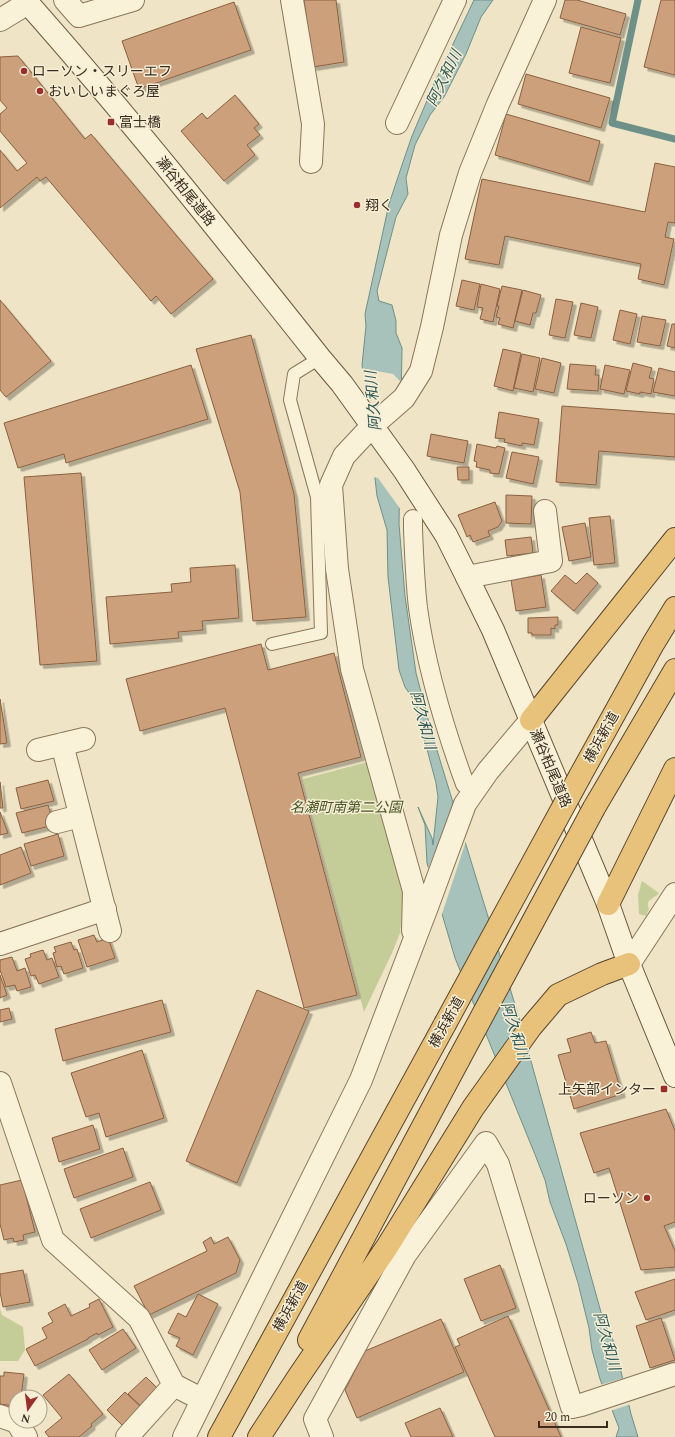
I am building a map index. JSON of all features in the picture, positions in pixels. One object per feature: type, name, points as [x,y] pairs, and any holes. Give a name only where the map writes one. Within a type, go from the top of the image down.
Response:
[{"type":"highway","points":[[531,720],[675,538]]},
{"type":"highway","name":"横浜新道","points":[[219,1437],[580,776],[653,644],[675,608]]},
{"type":"highway","name":"横浜新道","points":[[258,1437],[594,808],[675,670]]},
{"type":"highway","points":[[608,904],[675,769]]},
{"type":"highway","points":[[258,1437],[387,1247],[473,1108],[530,1028],[558,995],[602,974],[629,964]]},
{"type":"street","points":[[65,0],[79,16],[133,0]]},
{"type":"street","points":[[292,0],[313,124],[311,162]]},
{"type":"street","points":[[397,123],[455,0]]},
{"type":"street","points":[[412,944],[414,891],[352,669],[337,569],[330,485],[344,456],[372,426],[404,398],[421,371],[432,327],[451,235],[470,173],[498,104],[545,0]]},
{"type":"street","points":[[0,20],[27,2]]},
{"type":"street","name":"瀬谷柏尾道路","points":[[27,2],[130,122],[342,384],[404,470],[446,535],[493,630],[608,904],[629,964],[675,1076]]},
{"type":"street","points":[[467,577],[551,560],[545,511]]},
{"type":"street","points":[[413,518],[418,607],[424,642],[465,794]]},
{"type":"street","points":[[184,1437],[201,1399],[361,1080],[412,944],[428,907],[465,794],[488,771],[531,720]]},
{"type":"street","points":[[38,750],[84,739]]},
{"type":"street","points":[[62,744],[110,930]]},
{"type":"street","points":[[57,822],[80,816]]},
{"type":"street","points":[[629,964],[675,894]]},
{"type":"street","points":[[1,941],[105,909]]},
{"type":"street","points":[[0,1083],[53,1240],[139,1318],[174,1385],[201,1399]]},
{"type":"street","points":[[322,1437],[315,1419],[401,1262],[486,1143],[498,1164],[572,1407],[675,1374]]},
{"type":"street","points":[[127,1437],[174,1385]]},
{"type":"street","points":[[0,1416],[17,1422],[26,1437]]},
{"type":"lane","points":[[272,644],[321,633],[317,497],[290,400],[294,374],[320,358]]},
{"type":"green space","name":"名瀬町南第二公園","points":[[371,761],[404,896],[400,933],[364,1012],[303,779]]},
{"type":"green space","points":[[642,881],[659,893],[649,901],[649,909],[646,916],[639,914],[638,895]]},
{"type":"green space","points":[[0,1309],[2,1315],[23,1327],[25,1350],[18,1361],[0,1361]]},
{"type":"water","name":"阿久和川","points":[[474,0],[493,0],[481,17],[466,54],[444,97],[430,115],[415,145],[406,178],[408,194],[396,217],[377,291],[379,301],[392,305],[396,321],[396,333],[402,348],[399,524],[405,596],[416,673],[432,734],[517,1011],[604,1323],[614,1342],[638,1437],[616,1437],[619,1428],[600,1379],[592,1350],[589,1328],[578,1283],[566,1244],[550,1202],[545,1180],[455,958],[427,863],[425,825],[418,807],[432,838],[433,845],[438,797],[436,783],[414,700],[405,687],[399,670],[388,577],[387,530],[377,496],[362,365],[366,326],[365,314],[389,204],[412,136],[434,84]]},
{"type":"pier","points":[[360,368],[393,374],[404,385],[401,510],[378,478],[373,477]]},
{"type":"pier","points":[[455,803],[466,841],[441,917],[427,871]]},
{"type":"pier","points":[[624,1378],[631,1404],[610,1411],[600,1385]]},
{"type":"building","points":[[304,0],[336,0],[344,62],[313,67]]},
{"type":"building","points":[[565,0],[577,0],[626,14],[620,35],[560,18]]},
{"type":"building","points":[[661,0],[675,0],[675,75],[644,67]]},
{"type":"building","points":[[234,2],[251,50],[139,89],[122,41]]},
{"type":"building","points":[[581,27],[621,38],[610,83],[569,73]]},
{"type":"building","points":[[18,56],[85,139],[91,134],[213,279],[171,314],[156,296],[151,301],[46,177],[40,181],[37,177],[0,208],[0,150],[17,171],[27,163],[0,131],[0,114],[7,108],[0,100],[0,57]]},
{"type":"building","points":[[526,74],[610,98],[601,128],[518,104]]},
{"type":"building","points":[[235,95],[259,124],[254,128],[260,135],[247,145],[255,155],[224,181],[181,131],[202,113],[207,119]]},
{"type":"building","points":[[506,114],[600,141],[589,182],[495,155]]},
{"type":"building","points":[[655,163],[675,167],[675,223],[668,222],[665,237],[674,239],[664,285],[638,279],[641,264],[505,236],[499,265],[465,259],[482,179],[645,212]]},
{"type":"building","points":[[462,280],[480,284],[474,310],[456,306]]},
{"type":"building","points":[[481,284],[500,289],[493,322],[480,319],[483,308],[477,307]]},
{"type":"building","points":[[502,286],[522,290],[513,328],[498,324],[500,318],[496,317]]},
{"type":"building","points":[[523,290],[541,295],[536,313],[533,313],[530,325],[515,321]]},
{"type":"building","points":[[556,299],[573,302],[565,338],[549,335]]},
{"type":"building","points":[[0,300],[51,361],[6,397],[0,390]]},
{"type":"building","points":[[581,303],[598,307],[591,338],[574,335]]},
{"type":"building","points":[[620,310],[637,314],[630,344],[613,340]]},
{"type":"building","points":[[642,316],[666,320],[660,346],[637,342]]},
{"type":"building","points":[[672,324],[675,324],[675,348],[667,346]]},
{"type":"building","points":[[251,335],[294,494],[306,617],[253,621],[240,492],[196,349]]},
{"type":"building","points":[[503,349],[521,353],[513,391],[494,386]]},
{"type":"building","points":[[522,354],[540,358],[533,392],[514,388]]},
{"type":"building","points":[[542,358],[561,363],[554,393],[535,389]]},
{"type":"building","points":[[633,363],[652,368],[649,378],[654,379],[651,394],[640,392],[640,394],[626,391]]},
{"type":"building","points":[[570,364],[596,366],[595,375],[599,375],[598,391],[567,389]]},
{"type":"building","points":[[191,365],[208,419],[66,463],[64,454],[18,468],[4,423]]},
{"type":"building","points":[[605,365],[630,370],[624,394],[600,389]]},
{"type":"building","points":[[659,368],[675,372],[675,396],[653,392]]},
{"type":"building","points":[[562,406],[675,414],[675,457],[599,451],[596,485],[556,482]]},
{"type":"building","points":[[499,412],[539,419],[534,445],[522,443],[522,446],[504,442],[505,439],[495,438]]},
{"type":"building","points":[[431,434],[468,441],[464,463],[427,456]]},
{"type":"building","points":[[477,444],[496,448],[497,446],[505,448],[499,474],[490,473],[490,470],[476,467],[477,462],[474,461]]},
{"type":"building","points":[[512,452],[539,457],[533,484],[506,478]]},
{"type":"building","points":[[457,467],[469,467],[469,480],[458,480]]},
{"type":"building","points":[[81,473],[97,661],[40,665],[24,477]]},
{"type":"building","points":[[506,495],[532,496],[531,524],[506,523]]},
{"type":"building","points":[[495,502],[502,521],[498,527],[488,531],[490,536],[473,542],[470,535],[467,537],[458,515]]},
{"type":"building","points":[[610,516],[615,563],[594,565],[589,518]]},
{"type":"building","points":[[585,523],[591,557],[569,561],[562,527]]},
{"type":"building","points":[[531,537],[533,553],[507,556],[505,540]]},
{"type":"building","points":[[235,565],[239,618],[202,621],[203,630],[178,632],[179,638],[110,644],[106,597],[172,592],[171,584],[191,582],[190,568]]},
{"type":"building","points":[[587,573],[598,583],[574,611],[551,591],[565,575],[576,584]]},
{"type":"building","points":[[541,575],[546,607],[516,611],[511,580]]},
{"type":"building","points":[[558,617],[558,625],[555,625],[555,629],[551,628],[551,635],[532,635],[532,633],[528,633],[528,618]]},
{"type":"building","points":[[261,644],[268,670],[334,653],[361,757],[298,773],[357,995],[304,1008],[225,708],[140,731],[126,679]]},
{"type":"building","points":[[0,699],[7,743],[0,744]]},
{"type":"building","points":[[48,780],[54,801],[21,809],[16,788]]},
{"type":"building","points":[[0,782],[3,808],[0,808]]},
{"type":"building","points":[[48,805],[54,825],[22,833],[16,813]]},
{"type":"building","points":[[0,812],[8,833],[0,835]]},
{"type":"building","points":[[58,834],[64,856],[31,866],[24,844]]},
{"type":"building","points":[[21,847],[31,873],[0,885],[0,855]]},
{"type":"building","points":[[94,935],[97,942],[108,938],[115,958],[87,967],[78,940]]},
{"type":"building","points":[[71,942],[74,950],[77,949],[83,968],[64,974],[61,966],[57,967],[53,953],[56,952],[54,947]]},
{"type":"building","points":[[43,950],[47,960],[52,958],[59,977],[39,984],[35,975],[31,976],[25,959],[31,957],[30,954]]},
{"type":"building","points":[[12,957],[17,971],[25,968],[31,987],[17,991],[15,985],[6,987],[0,970],[0,960]]},
{"type":"building","points":[[0,975],[7,995],[0,998]]},
{"type":"building","points":[[257,990],[309,1011],[237,1183],[186,1161]]},
{"type":"building","points":[[162,1000],[171,1032],[63,1061],[55,1029]]},
{"type":"building","points":[[9,1008],[12,1019],[0,1022],[0,1010]]},
{"type":"building","points":[[591,1032],[595,1043],[606,1041],[622,1094],[574,1109],[558,1055],[571,1052],[567,1039]]},
{"type":"building","points":[[142,1050],[164,1118],[106,1137],[99,1113],[86,1117],[71,1073]]},
{"type":"building","name":"ローソン","points":[[666,1109],[675,1131],[675,1222],[664,1226],[675,1251],[675,1267],[641,1270],[609,1168],[594,1173],[580,1133]]},
{"type":"building","points":[[93,1125],[100,1149],[59,1162],[52,1138]]},
{"type":"building","points":[[123,1148],[133,1177],[74,1198],[64,1169]]},
{"type":"building","points":[[22,1180],[35,1232],[23,1235],[24,1240],[14,1242],[13,1238],[4,1240],[0,1224],[0,1185]]},
{"type":"building","points":[[150,1182],[161,1210],[91,1238],[80,1209]]},
{"type":"building","points":[[211,1237],[214,1244],[228,1237],[240,1260],[236,1273],[149,1315],[134,1286],[207,1251],[203,1242]]},
{"type":"building","points":[[500,1265],[516,1308],[481,1321],[464,1279]]},
{"type":"building","points":[[23,1270],[30,1302],[3,1307],[0,1292],[0,1274]]},
{"type":"building","points":[[675,1279],[675,1310],[646,1320],[635,1292]]},
{"type":"building","points":[[198,1294],[218,1304],[193,1355],[176,1346],[180,1338],[168,1333],[178,1313],[186,1317]]},
{"type":"building","points":[[99,1299],[113,1327],[98,1335],[97,1333],[35,1366],[26,1349],[47,1338],[42,1328],[53,1322],[48,1313],[65,1304],[71,1316],[90,1307],[89,1304]]},
{"type":"building","points":[[508,1316],[561,1437],[495,1437],[455,1347],[460,1345],[457,1339]]},
{"type":"building","points":[[661,1318],[675,1360],[650,1368],[636,1326]]},
{"type":"building","points":[[441,1319],[464,1372],[357,1418],[345,1390],[365,1351]]},
{"type":"building","points":[[123,1329],[136,1348],[102,1370],[89,1350]]},
{"type":"building","points":[[4,1372],[24,1374],[22,1389],[8,1389],[8,1405],[0,1404],[0,1376],[4,1376]]},
{"type":"building","points":[[69,1374],[103,1414],[79,1437],[49,1437],[45,1432],[62,1418],[48,1401],[48,1391]]},
{"type":"building","points":[[146,1377],[159,1390],[144,1409],[128,1394]]},
{"type":"building","points":[[125,1392],[143,1409],[124,1427],[107,1410]]},
{"type":"building","points":[[440,1408],[453,1437],[411,1437],[405,1423]]},
{"type":"waterway","points":[[638,0],[612,123],[675,139]]},
{"type":"place","name":"ローソン・スリーエフ","points":[[24,71]]},
{"type":"place","name":"おいしいまぐろ屋","points":[[40,91]]},
{"type":"place","name":"富士橋","points":[[111,122]]},
{"type":"place","name":"翔く","points":[[357,205]]},
{"type":"place","name":"上矢部インター","points":[[664,1089]]},
{"type":"place","name":"ローソン","points":[[647,1198]]}]
